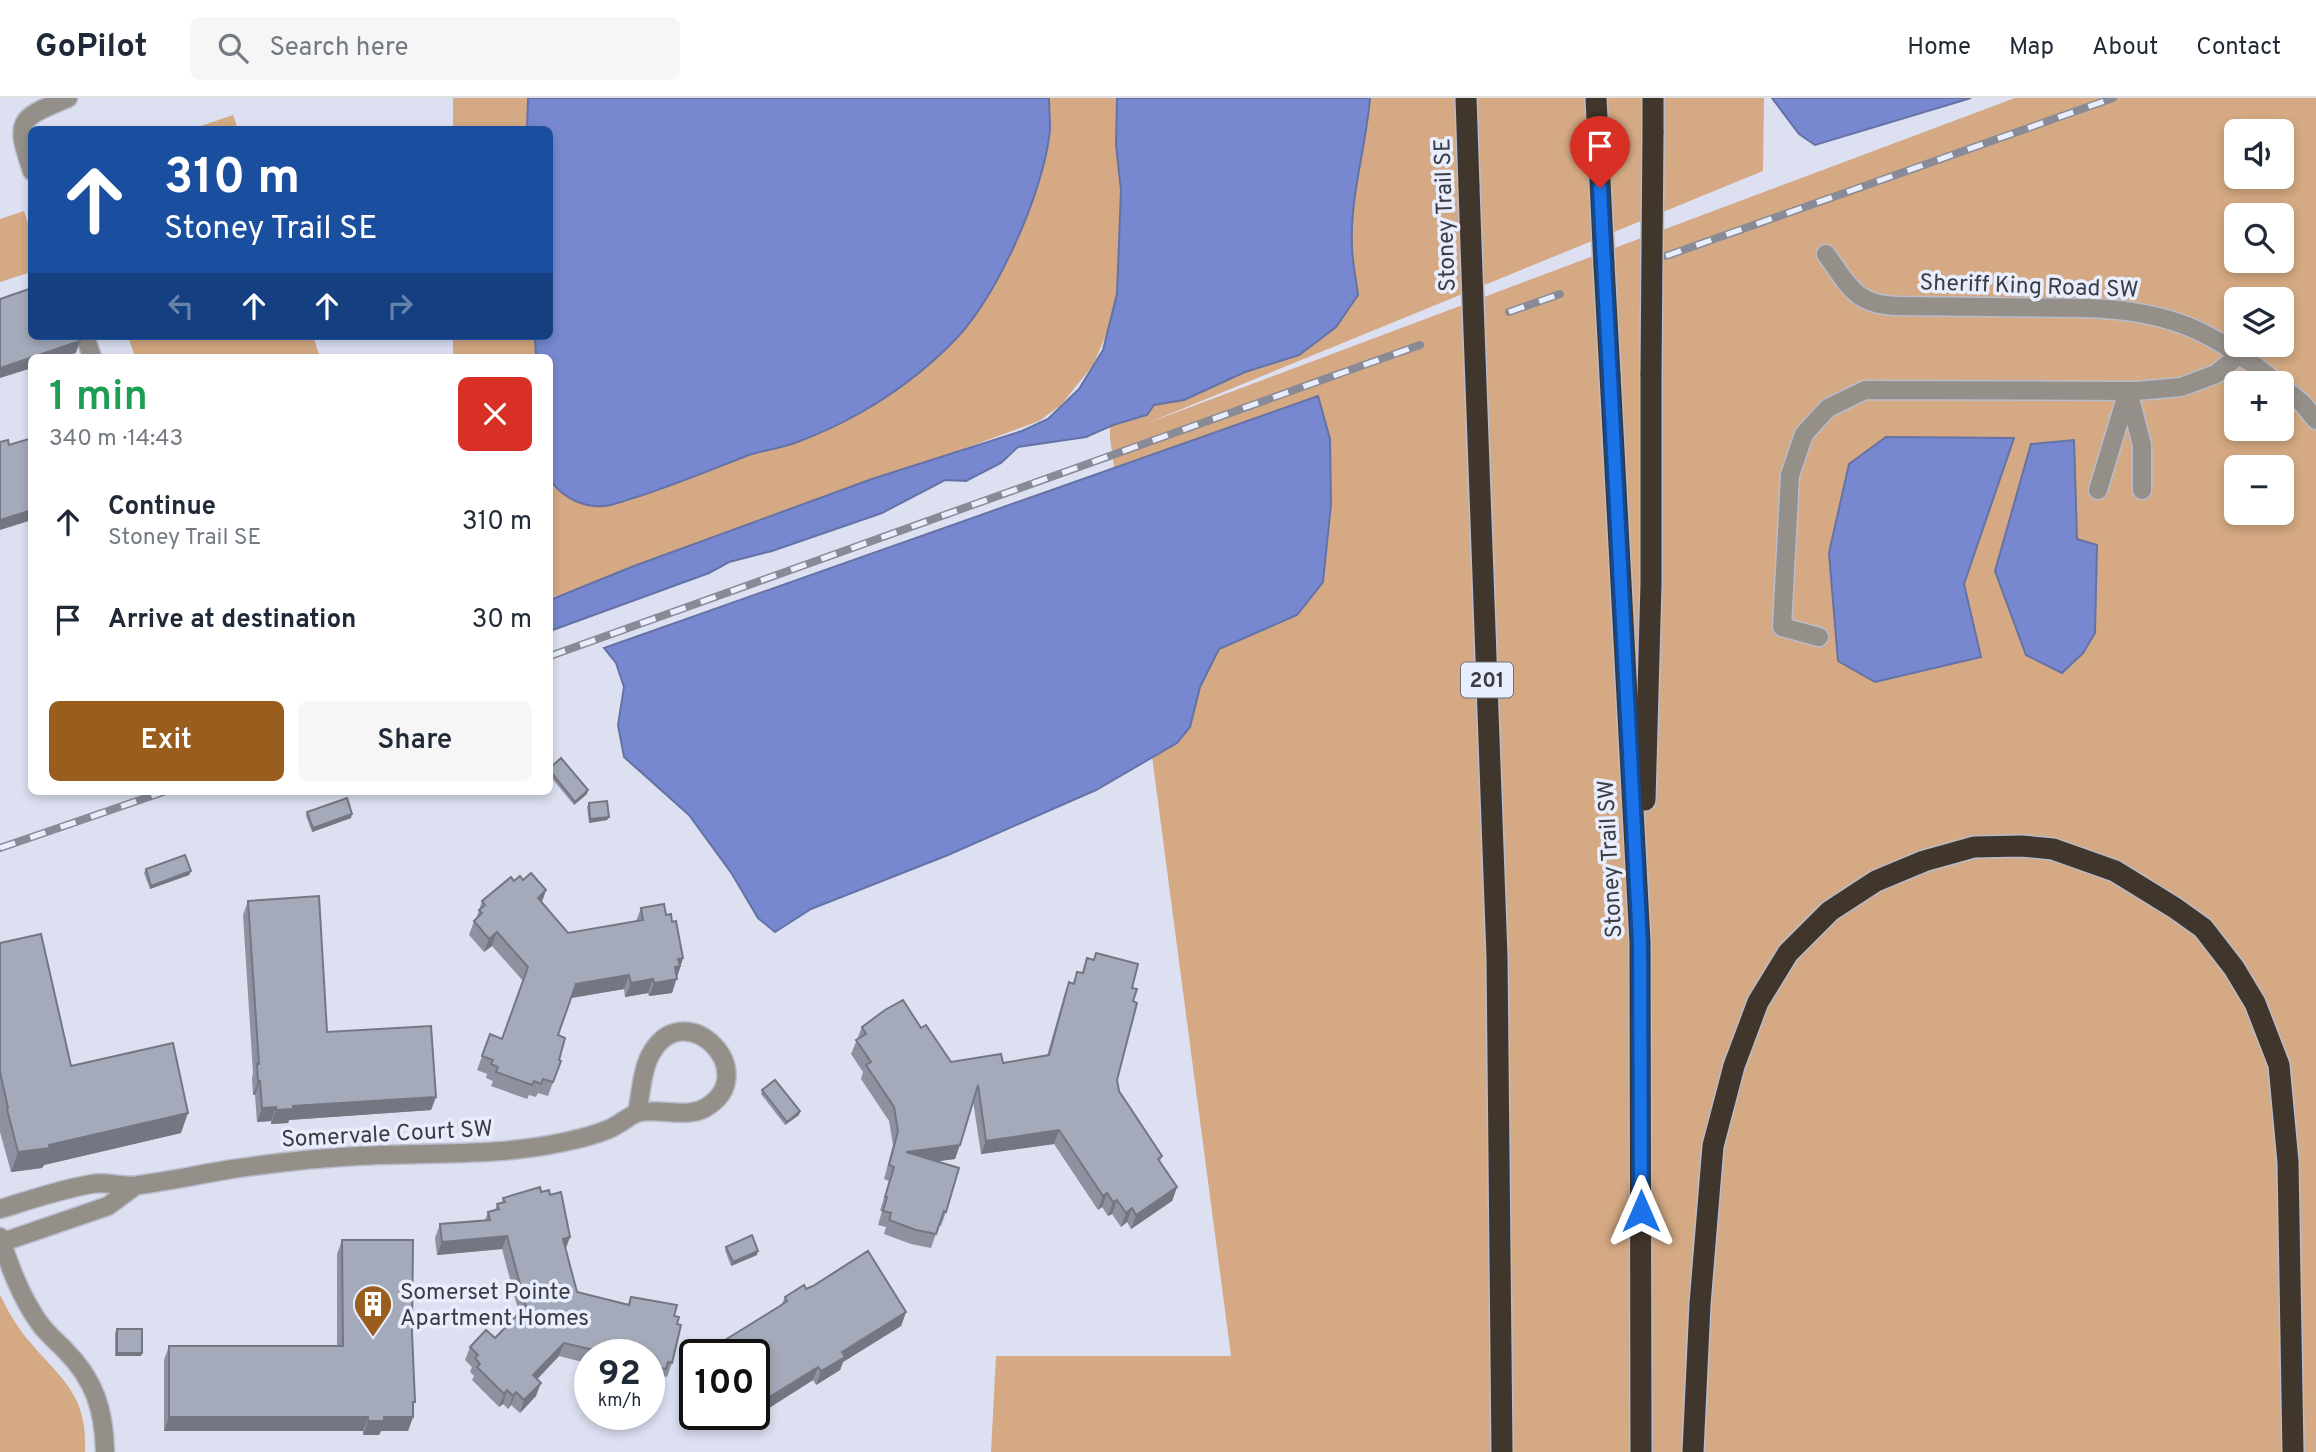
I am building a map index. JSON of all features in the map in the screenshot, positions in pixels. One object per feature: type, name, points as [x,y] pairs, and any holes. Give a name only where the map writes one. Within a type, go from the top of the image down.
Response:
[{"type":"highway","name":"Stoney Trail SE","points":[[1466,98],[1497,957],[1502,1452]]},
{"type":"highway","name":"Stoney Trail SW","points":[[1596,98],[1640,942],[1642,1452]]},
{"type":"highway","points":[[1640,942],[1651,584],[1653,98]]},
{"type":"highway","points":[[1693,1452],[1700,1304],[1713,1146],[1734,1066],[1758,1002],[1788,953],[1830,911],[1876,881],[1924,861],[1974,847],[2022,846],[2053,849],[2115,872],[2175,908],[2203,928],[2223,953],[2255,1003],[2279,1065],[2288,1162],[2293,1452]]},
{"type":"highway","points":[[2280,1452],[2288,1421],[2293,1376]]},
{"type":"street","points":[[28,159],[21,138],[25,120],[32,114],[68,98]]},
{"type":"street","name":"Sheriff King Road SW","points":[[1826,254],[1856,293],[1867,302],[1881,306],[2057,307],[2136,311],[2180,322],[2224,345]]},
{"type":"street","points":[[1819,637],[1782,627],[1790,475],[1804,434],[1828,408],[1865,390],[2128,391],[2181,387],[2216,374],[2237,357]]},
{"type":"street","name":"Sheriff King Road SW","points":[[2242,357],[2261,371]]},
{"type":"street","points":[[2098,490],[2128,391]]},
{"type":"street","points":[[2128,391],[2142,445],[2142,490]]},
{"type":"street","points":[[2294,397],[2316,420]]},
{"type":"street","name":"Somervale Court SW","points":[[0,1209],[95,1183],[135,1186],[233,1169],[330,1158],[530,1148],[594,1134],[637,1113],[694,1112],[705,1108],[721,1092],[726,1079],[724,1059],[719,1049],[701,1035],[688,1032],[659,1042],[649,1056],[637,1113]]},
{"type":"street","name":"Somervale Court SW","points":[[1,1241],[108,1206],[135,1186]]},
{"type":"street","points":[[1,1241],[28,1307],[40,1324],[77,1363],[97,1395],[104,1427],[105,1452]]},
{"type":"shaded area","points":[[453,98],[1764,98],[1763,171],[1145,424],[2015,98],[2316,98],[2316,1452],[991,1452],[996,1356],[1231,1356],[1110,437],[1109,328],[1093,365],[1061,405],[1039,421],[681,553],[553,597],[553,354],[453,354],[453,340],[553,340],[553,126],[453,126]]},
{"type":"shaded area","points":[[233,115],[237,126],[201,126]]},
{"type":"shaded area","points":[[24,211],[28,224],[28,273],[0,282],[0,219]]},
{"type":"shaded area","points":[[129,340],[314,340],[319,354],[134,354]]},
{"type":"shaded area","points":[[0,1295],[21,1330],[62,1378],[77,1402],[85,1432],[85,1452],[0,1452]]},
{"type":"water","points":[[528,98],[1049,98],[1050,130],[1046,155],[1028,213],[1001,273],[968,325],[919,373],[871,407],[811,437],[749,455],[640,496],[611,505],[594,506],[569,497],[553,483],[553,354],[536,354],[535,340],[553,340],[553,126],[527,126]]},
{"type":"water","points":[[1117,98],[1370,98],[1352,227],[1358,295],[1336,327],[1299,355],[1245,372],[1184,400],[1154,405],[1147,415],[1113,425],[1086,437],[1018,447],[1001,463],[966,481],[945,480],[882,513],[772,551],[729,562],[709,573],[553,630],[553,599],[634,566],[872,479],[1022,431],[1048,419],[1079,389],[1103,350],[1117,294],[1121,190],[1116,145]]},
{"type":"water","points":[[1772,98],[1971,98],[1815,145],[1799,134]]},
{"type":"water","points":[[1318,396],[1330,439],[1331,504],[1323,582],[1297,615],[1219,649],[1200,687],[1190,727],[1177,743],[1096,790],[948,855],[811,909],[775,932],[758,918],[732,874],[689,815],[624,757],[618,725],[624,687],[616,663],[604,648]]},
{"type":"water","points":[[1886,437],[2014,438],[1964,584],[1981,657],[1875,682],[1838,661],[1829,553],[1849,464]]},
{"type":"water","points":[[2074,440],[2077,539],[2097,545],[2095,633],[2083,653],[2062,673],[2026,655],[1995,571],[2031,444]]},
{"type":"building","points":[[28,289],[28,340],[80,341],[41,354],[28,354],[28,359],[0,368],[0,299]]},
{"type":"building","points":[[28,439],[28,511],[0,520],[0,442],[8,440],[9,445]]},
{"type":"building","points":[[561,758],[588,790],[575,802],[553,775],[553,765]]},
{"type":"building","points":[[347,798],[352,814],[313,828],[307,812]]},
{"type":"building","points":[[607,801],[609,817],[590,819],[589,803]]},
{"type":"building","points":[[185,855],[191,871],[151,886],[146,869]]},
{"type":"building","points":[[531,873],[546,890],[538,898],[568,933],[643,920],[641,908],[664,904],[666,915],[671,914],[672,922],[676,921],[683,958],[678,959],[680,966],[675,967],[677,979],[631,983],[629,975],[576,984],[558,1035],[565,1038],[559,1060],[561,1061],[553,1082],[543,1079],[541,1084],[534,1081],[532,1085],[496,1072],[498,1067],[491,1064],[493,1060],[482,1056],[490,1034],[502,1039],[528,967],[497,932],[489,939],[474,921],[482,913],[479,910],[485,905],[482,901],[511,877],[514,881],[520,876],[523,880]]},
{"type":"building","points":[[319,896],[327,1032],[431,1026],[436,1097],[293,1106],[293,1109],[262,1108],[258,1081],[248,901]]},
{"type":"building","points":[[41,934],[71,1066],[173,1043],[188,1113],[49,1145],[50,1148],[18,1152],[0,1072],[0,943]]},
{"type":"building","points":[[1096,953],[1138,964],[1132,988],[1137,989],[1133,1001],[1137,1003],[1117,1080],[1119,1091],[1162,1156],[1158,1159],[1177,1187],[1136,1215],[1132,1208],[1126,1213],[1117,1200],[1113,1202],[1107,1193],[1103,1196],[1059,1130],[986,1141],[978,1085],[960,1145],[906,1152],[959,1168],[946,1212],[944,1211],[936,1234],[889,1220],[891,1213],[883,1211],[894,1167],[889,1165],[898,1131],[894,1107],[866,1065],[871,1062],[856,1040],[866,1034],[862,1027],[903,1000],[921,1028],[926,1025],[951,1062],[1001,1054],[1003,1063],[1049,1055],[1069,982],[1074,984],[1077,972],[1083,973],[1087,958],[1094,960]]},
{"type":"building","points":[[775,1080],[800,1111],[787,1122],[762,1090]]},
{"type":"building","points":[[540,1187],[541,1192],[549,1190],[550,1195],[561,1192],[570,1237],[563,1239],[577,1292],[629,1305],[631,1297],[677,1305],[674,1316],[679,1317],[677,1324],[681,1325],[672,1363],[668,1362],[666,1369],[665,1339],[574,1339],[574,1345],[564,1343],[533,1375],[541,1383],[524,1400],[516,1392],[513,1396],[507,1390],[504,1394],[477,1367],[480,1364],[475,1358],[478,1355],[470,1347],[486,1330],[495,1338],[526,1306],[507,1236],[442,1242],[440,1224],[490,1220],[488,1212],[499,1209],[497,1204],[505,1202],[503,1198]]},
{"type":"building","points":[[752,1235],[758,1251],[733,1262],[726,1247]]},
{"type":"building","name":"Somerset Pointe Apartment Homes","points":[[342,1240],[413,1240],[413,1417],[384,1417],[384,1421],[368,1421],[368,1417],[169,1417],[169,1346],[343,1346]]},
{"type":"building","points":[[868,1251],[906,1312],[842,1352],[845,1357],[821,1371],[818,1367],[770,1397],[770,1339],[727,1339],[780,1306],[787,1301],[785,1297],[804,1285],[806,1289]]},
{"type":"building","points":[[117,1329],[142,1329],[142,1353],[117,1353]]},
{"type":"railway","points":[[1666,256],[2113,98]]},
{"type":"railway","points":[[1509,312],[1560,294]]},
{"type":"railway","points":[[553,655],[1420,345]]},
{"type":"railway","points":[[0,848],[154,795]]},
{"type":"place","name":"Somerset Pointe Apartment Homes","points":[[373,1338]]},
{"type":"route","points":[[1600,188],[1640,942],[1641,1211]]}]
